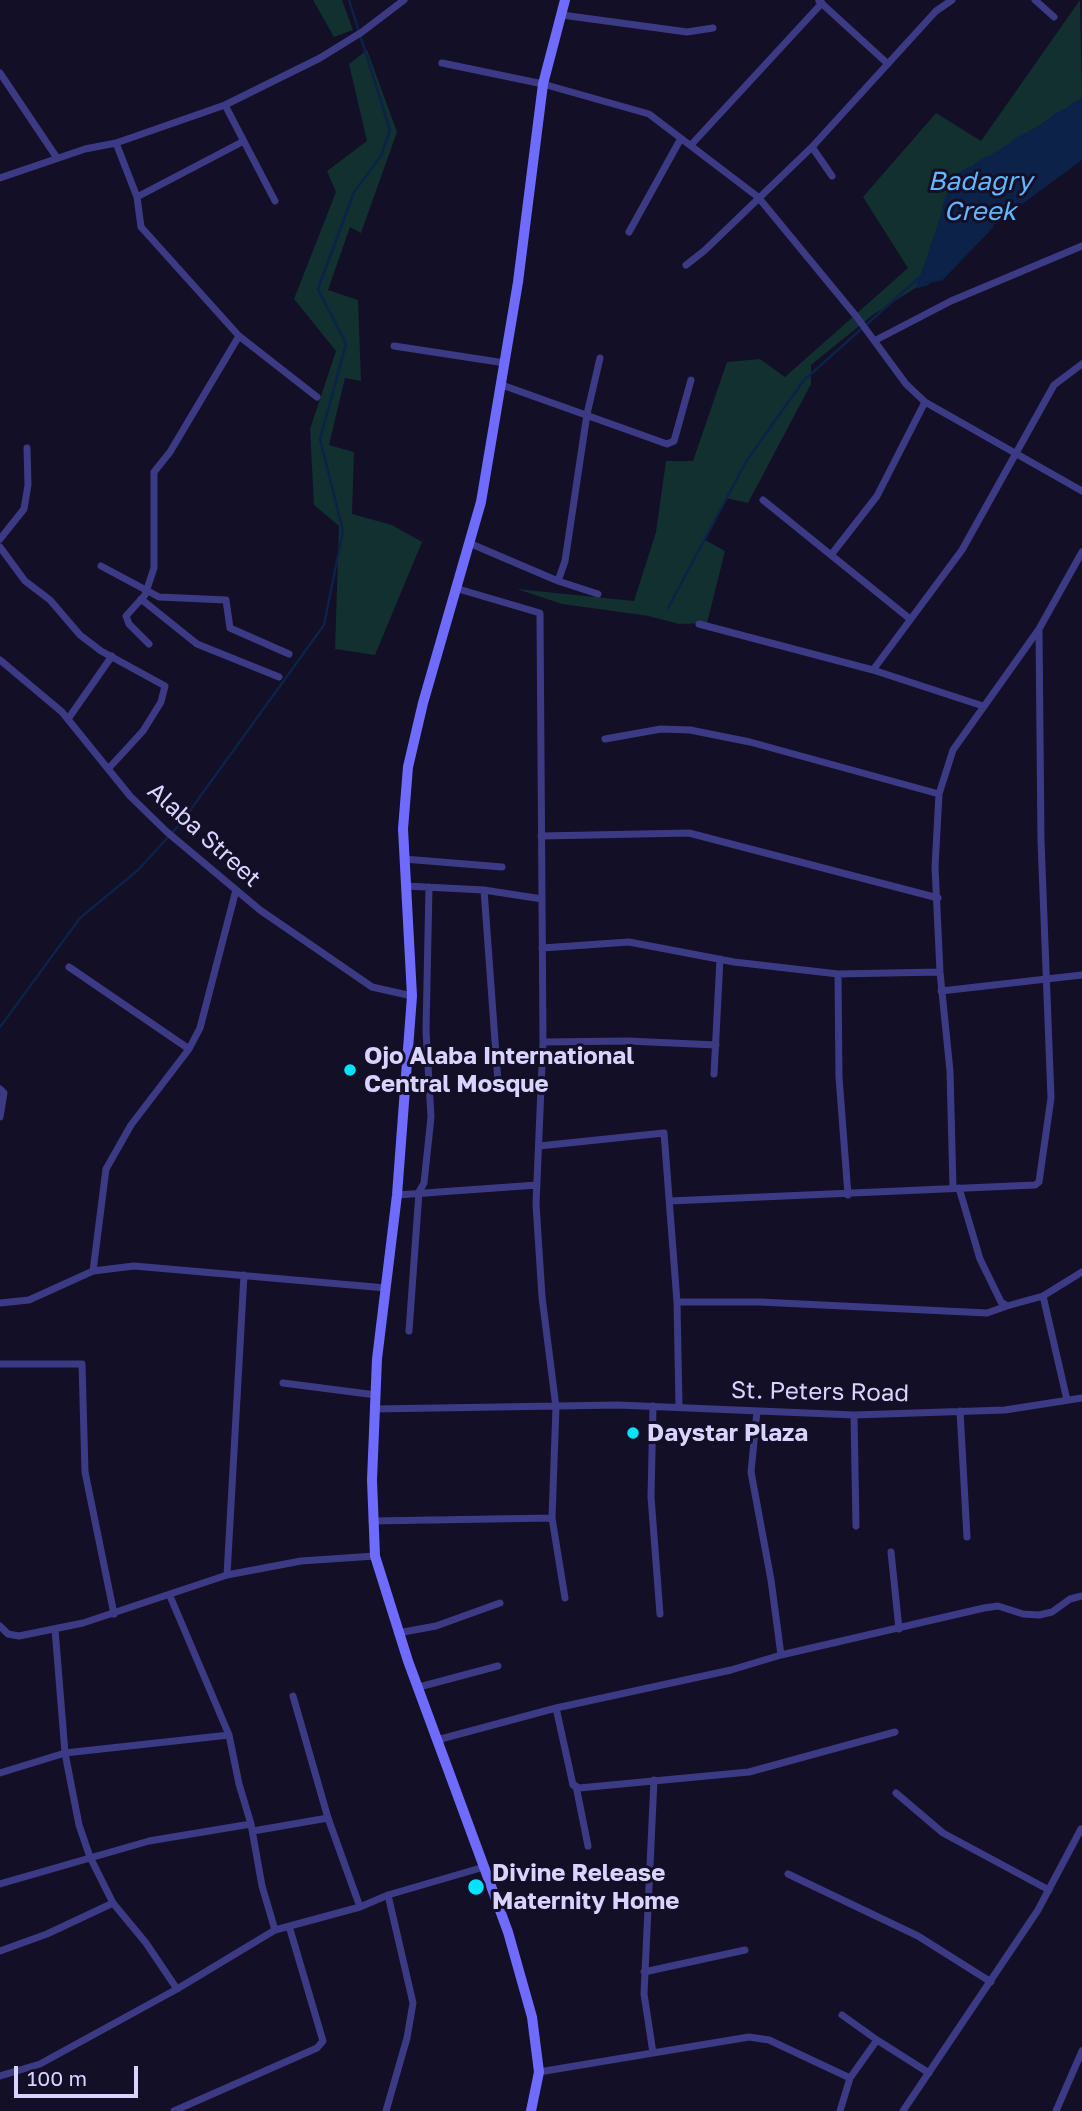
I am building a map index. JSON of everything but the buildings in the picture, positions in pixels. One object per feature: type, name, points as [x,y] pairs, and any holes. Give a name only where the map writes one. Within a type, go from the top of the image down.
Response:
[{"type":"main road","points":[[531,2111],[539,2072],[529,2006],[484,1867],[398,1633],[375,1556],[372,1521],[374,1409],[397,1195],[412,996],[404,859],[408,766],[461,564],[481,502],[518,282],[543,84],[565,0]]},
{"type":"street","points":[[0,177],[57,158],[116,143],[225,105],[359,34],[404,0]]},
{"type":"street","points":[[686,265],[812,148],[936,11],[952,0]]},
{"type":"street","points":[[1035,0],[1054,17]]},
{"type":"street","points":[[691,145],[820,1],[888,64]]},
{"type":"street","points":[[562,15],[687,32],[713,28]]},
{"type":"street","points":[[442,63],[543,84],[649,114],[758,197],[873,337],[906,384],[925,402],[1082,491]]},
{"type":"street","points":[[0,73],[57,158]]},
{"type":"street","points":[[225,105],[275,201]]},
{"type":"street","points":[[629,232],[680,140]]},
{"type":"street","points":[[137,197],[242,142]]},
{"type":"street","points":[[116,143],[137,197],[141,227],[239,336],[317,397]]},
{"type":"street","points":[[812,148],[832,176]]},
{"type":"street","points":[[873,337],[1082,246]]},
{"type":"street","points":[[149,644],[126,620],[129,611],[146,591],[154,568],[154,472],[170,452],[239,336]]},
{"type":"street","points":[[394,345],[505,363]]},
{"type":"street","points":[[558,581],[565,561],[587,414],[600,358]]},
{"type":"street","points":[[873,670],[962,550],[1014,452],[1054,385],[1082,364]]},
{"type":"street","points":[[502,385],[671,443],[691,380]]},
{"type":"street","points":[[831,555],[877,496],[925,402]]},
{"type":"street","points":[[0,539],[24,509],[27,448]]},
{"type":"street","points":[[763,500],[910,619]]},
{"type":"street","points":[[468,546],[598,594]]},
{"type":"street","points":[[0,547],[25,581],[50,600],[71,627],[92,645],[162,683],[165,691],[144,731],[109,768]]},
{"type":"street","points":[[1007,1307],[1001,1302],[980,1259],[956,1188],[950,1071],[940,972],[935,830],[939,794],[953,750],[1039,629],[1082,552]]},
{"type":"street","points":[[101,566],[146,591],[171,599],[226,600],[230,628],[289,654]]},
{"type":"street","points":[[455,588],[540,614],[543,1042],[537,1185],[542,1297],[556,1407],[552,1518],[565,1598]]},
{"type":"street","points":[[141,599],[197,644],[279,677]]},
{"type":"street","points":[[699,624],[873,670],[983,706]]},
{"type":"street","points":[[670,1202],[1035,1185],[1039,1182],[1051,1098],[1041,841],[1039,629]]},
{"type":"street","points":[[68,719],[112,656]]},
{"type":"street","name":"Alaba Street","points":[[0,660],[68,719],[130,796],[236,890],[372,988],[412,996]]},
{"type":"street","points":[[605,739],[661,729],[690,730],[750,742],[939,794]]},
{"type":"street","points":[[541,836],[689,834],[938,898]]},
{"type":"street","points":[[404,859],[502,867]]},
{"type":"street","points":[[406,886],[484,890],[542,899]]},
{"type":"street","points":[[409,1331],[419,1192],[424,1183],[430,1117],[426,1031],[429,887]]},
{"type":"street","points":[[93,1271],[106,1169],[131,1125],[189,1049],[206,1007],[236,890]]},
{"type":"street","points":[[484,890],[498,1082]]},
{"type":"street","points":[[542,947],[629,942],[720,960],[838,974],[940,972]]},
{"type":"street","points":[[714,1074],[720,960]]},
{"type":"street","points":[[69,967],[189,1049]]},
{"type":"street","points":[[838,974],[839,1077],[848,1195]]},
{"type":"street","points":[[942,991],[1048,976],[1082,975]]},
{"type":"street","points":[[543,1042],[628,1041],[716,1045]]},
{"type":"street","points":[[0,1088],[4,1093],[0,1117]]},
{"type":"street","points":[[539,1146],[664,1133],[677,1303],[679,1407]]},
{"type":"street","points":[[397,1195],[537,1185]]},
{"type":"street","points":[[0,1303],[29,1300],[93,1271],[134,1266],[386,1288]]},
{"type":"street","points":[[677,1303],[760,1302],[987,1313],[1043,1296],[1082,1272]]},
{"type":"street","points":[[227,1576],[244,1275]]},
{"type":"street","points":[[1043,1296],[1067,1400]]},
{"type":"street","points":[[0,1364],[82,1364],[85,1472],[114,1614]]},
{"type":"street","points":[[283,1383],[376,1395]]},
{"type":"street","name":"St. Peters Road","points":[[374,1409],[653,1406],[854,1415],[1005,1410],[1082,1398]]},
{"type":"street","points":[[653,1406],[651,1497],[660,1614]]},
{"type":"street","points":[[757,1411],[751,1472],[771,1580],[781,1655]]},
{"type":"street","points":[[960,1411],[967,1537]]},
{"type":"street","points":[[854,1415],[856,1526]]},
{"type":"street","points":[[372,1521],[552,1518]]},
{"type":"street","points":[[891,1552],[899,1629]]},
{"type":"street","points":[[0,1626],[8,1634],[19,1636],[114,1614],[227,1576],[301,1561],[375,1556]]},
{"type":"street","points":[[170,1596],[229,1735],[252,1828],[262,1886],[275,1930]]},
{"type":"street","points":[[437,1740],[556,1708],[731,1670],[781,1655],[998,1606],[1023,1614],[1039,1615],[1082,1596]]},
{"type":"street","points":[[398,1633],[436,1626],[500,1603]]},
{"type":"street","points":[[55,1629],[65,1753],[79,1825],[90,1857],[113,1903],[146,1943],[177,1989]]},
{"type":"street","points":[[419,1687],[498,1666]]},
{"type":"street","points":[[293,1696],[328,1818],[360,1907]]},
{"type":"street","points":[[556,1708],[588,1846]]},
{"type":"street","points":[[576,1786],[749,1772],[895,1732]]},
{"type":"street","points":[[0,1773],[65,1753],[229,1735]]},
{"type":"street","points":[[653,2053],[644,1994],[644,1972],[654,1780]]},
{"type":"street","points":[[896,1793],[943,1833],[1049,1890]]},
{"type":"street","points":[[0,1884],[149,1841],[328,1818]]},
{"type":"street","points":[[903,2111],[1049,1890],[1082,1829]]},
{"type":"street","points":[[0,2076],[40,2064],[177,1989],[275,1930],[360,1907],[388,1895],[484,1867]]},
{"type":"street","points":[[788,1874],[918,1936],[990,1982]]},
{"type":"street","points":[[386,2111],[407,2038],[413,2003],[388,1895]]},
{"type":"street","points":[[0,1951],[47,1934],[113,1903]]},
{"type":"street","points":[[174,2111],[317,2048],[323,2041],[289,1926]]},
{"type":"street","points":[[644,1972],[745,1950]]},
{"type":"street","points":[[842,2015],[929,2073]]},
{"type":"street","points":[[539,2072],[758,2038],[769,2040],[849,2078]]},
{"type":"street","points":[[840,2111],[849,2078],[877,2040]]},
{"type":"street","points":[[1056,2111],[1082,2051]]},
{"type":"green space","points":[[313,0],[342,0],[353,30],[334,37]]},
{"type":"green space","points":[[1080,0],[1082,99],[954,178],[917,287],[874,314],[811,365],[811,384],[748,503],[726,498],[705,540],[725,551],[707,623],[679,624],[649,616],[562,604],[517,589],[634,601],[656,532],[666,461],[693,461],[727,362],[760,359],[785,377],[908,268],[863,197],[936,113],[981,141]]},
{"type":"green space","points":[[367,50],[397,132],[361,233],[350,227],[328,290],[358,300],[361,381],[345,378],[329,445],[354,452],[352,514],[392,525],[422,542],[375,655],[335,649],[339,526],[314,505],[310,429],[336,351],[294,299],[336,192],[327,171],[367,141],[349,64]]},
{"type":"water","name":"Badagry Creek","points":[[1082,99],[1082,160],[991,227],[941,280],[917,287],[953,178]]},
{"type":"waterway","points":[[0,1027],[80,918],[138,870],[181,823],[324,625],[343,531],[320,439],[346,344],[318,289],[354,192],[381,156],[390,130],[349,0]]},
{"type":"waterway","points":[[1070,106],[1082,99]]},
{"type":"waterway","points":[[1052,117],[1064,110]]},
{"type":"waterway","points":[[1013,141],[1025,134]]},
{"type":"waterway","points":[[974,165],[987,157]]},
{"type":"waterway","points":[[956,176],[969,168]]},
{"type":"waterway","points":[[943,208],[952,181]]},
{"type":"waterway","points":[[941,280],[992,227]]},
{"type":"waterway","points":[[668,608],[747,460],[804,380],[922,275]]},
{"type":"waterway","points":[[920,277],[917,287],[928,284]]},
{"type":"place","name":"Ojo Alaba International Central Mosque","points":[[350,1070]]},
{"type":"place","name":"Daystar Plaza","points":[[633,1433]]},
{"type":"place","name":"Divine Release Maternity Home","points":[[476,1887]]}]
